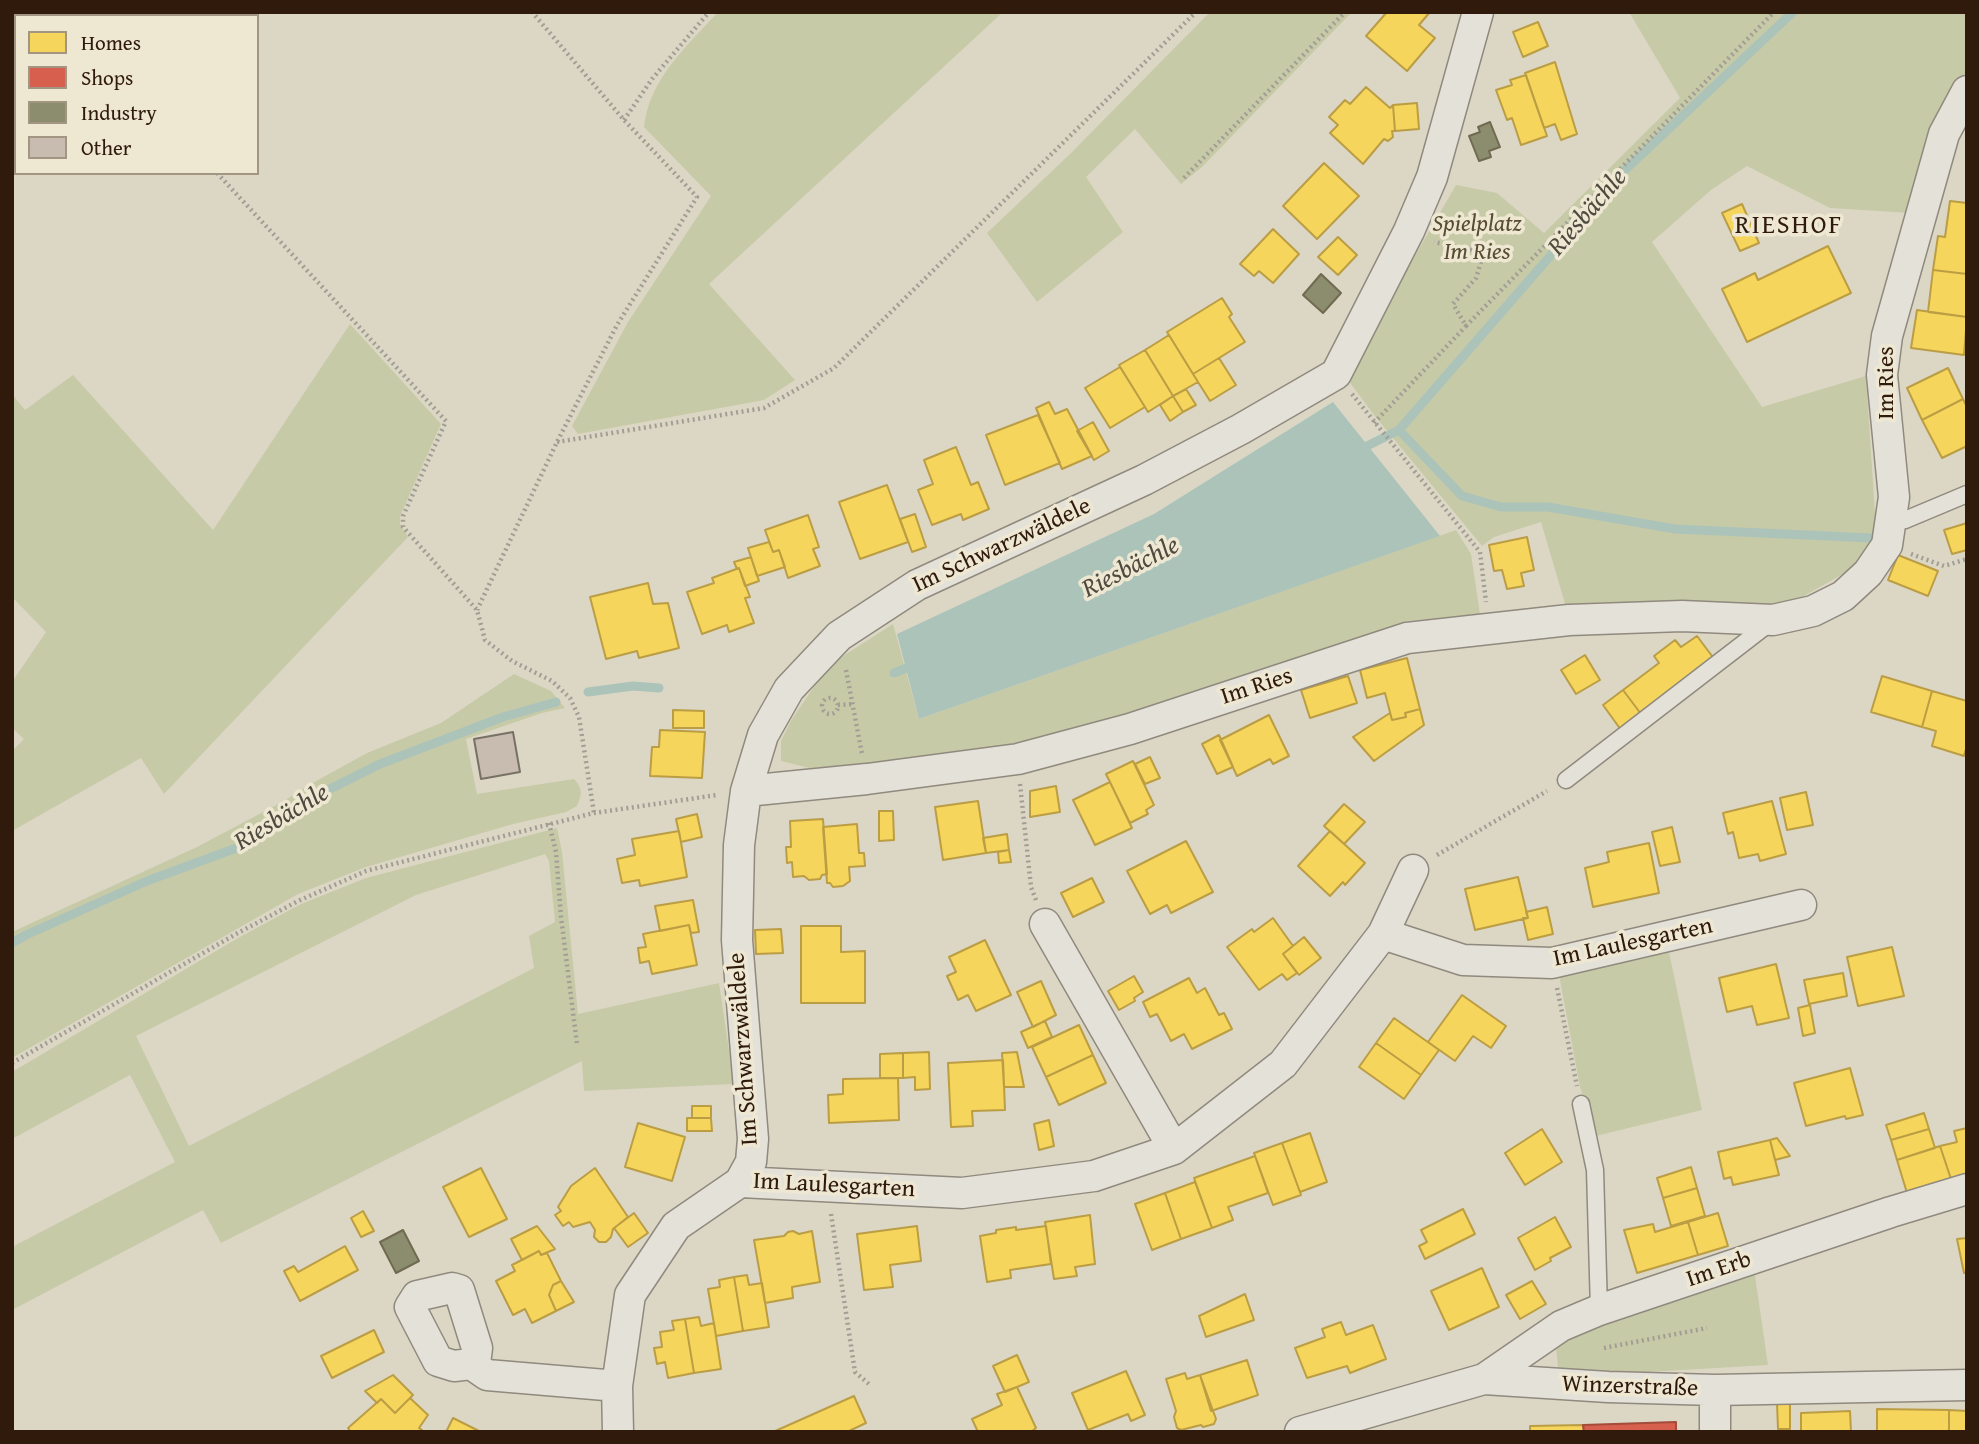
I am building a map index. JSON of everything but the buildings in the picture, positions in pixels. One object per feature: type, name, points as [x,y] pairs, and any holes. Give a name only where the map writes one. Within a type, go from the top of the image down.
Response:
[{"type":"street","name":"Im Schwarzwäldele","points":[[740,1182],[751,1162],[753,1139],[737,940],[739,845],[746,791],[763,736],[789,688],[839,636],[917,585],[1144,480],[1241,429],[1336,374],[1409,230],[1432,177],[1478,12]]},
{"type":"street","name":"Im Ries","points":[[746,791],[867,779],[1018,759],[1130,729],[1407,638],[1569,620],[1682,616],[1773,621],[1813,611],[1843,596],[1868,573],[1887,545],[1894,497],[1882,375],[1887,336],[1944,134],[1967,91]]},
{"type":"street","name":"Im Laulesgarten","points":[[618,1432],[617,1386],[631,1295],[676,1226],[740,1182],[962,1193],[1094,1176],[1174,1149],[1283,1064],[1383,934],[1413,870]]},
{"type":"street","name":"Im Laulesgarten","points":[[1383,934],[1463,960],[1552,963],[1801,905]]},
{"type":"street","points":[[1045,924],[1174,1149]]},
{"type":"street","name":"Im Erb","points":[[1484,1379],[1561,1326],[1601,1323],[1967,1188]]},
{"type":"street","points":[[471,1364],[487,1375],[617,1386]]},
{"type":"street","name":"Winzerstraße","points":[[1300,1432],[1484,1379],[1715,1390],[1967,1385]]},
{"type":"street","points":[[1715,1390],[1715,1432]]},
{"type":"lane","points":[[1891,522],[1905,520],[1967,494]]},
{"type":"lane","name":"Im Ries","points":[[1566,780],[1773,621]]},
{"type":"lane","points":[[1581,1104],[1595,1170],[1601,1323]]},
{"type":"path","points":[[477,610],[557,442],[617,325],[697,197],[624,120],[533,12]]},
{"type":"path","points":[[624,120],[652,79],[709,12]]},
{"type":"path","points":[[557,442],[764,408],[834,368],[1196,12]]},
{"type":"path","points":[[1184,178],[1345,12]]},
{"type":"path","points":[[1489,630],[1480,552],[1374,423],[1774,12]]},
{"type":"path","points":[[219,175],[446,421],[403,516],[403,527],[477,610],[485,640],[512,661],[552,681],[570,698],[579,717],[594,813]]},
{"type":"path","points":[[1409,230],[1442,245],[1450,244],[1471,250],[1481,262],[1476,278],[1453,304],[1466,326]]},
{"type":"path","points":[[1944,566],[1967,559]]},
{"type":"path","points":[[839,636],[867,779]]},
{"type":"path","points":[[838,705],[852,704]]},
{"type":"path","points":[[1018,759],[1031,887],[1045,924]]},
{"type":"path","points":[[1413,870],[1566,780]]},
{"type":"path","points":[[12,1063],[236,934],[298,901],[366,871],[594,813],[746,791]]},
{"type":"path","points":[[549,823],[556,852],[561,918],[577,1045]]},
{"type":"path","points":[[1552,963],[1581,1104]]},
{"type":"path","points":[[827,1185],[851,1356],[855,1372],[870,1385]]},
{"type":"path","points":[[1601,1323],[1604,1348],[1707,1328]]},
{"type":"green space","points":[[718,12],[1003,12],[709,284],[795,380],[764,400],[578,434],[572,426],[628,322],[711,196],[644,127],[647,110],[661,78]]},
{"type":"green space","points":[[1210,12],[1352,12],[1202,167],[1181,184],[1135,129],[1086,177],[1123,232],[1037,302],[987,233],[1070,154]]},
{"type":"green space","name":"Spielplatz Im Ries","points":[[1629,12],[1967,12],[1967,71],[1910,213],[1830,208],[1747,166],[1711,190],[1652,242],[1762,407],[1866,376],[1876,529],[1874,542],[1850,570],[1795,601],[1732,608],[1566,607],[1541,522],[1494,537],[1482,546],[1345,376],[1456,185],[1497,193],[1544,233],[1680,98]]},
{"type":"green space","points":[[350,324],[441,424],[400,516],[400,524],[408,537],[164,794],[141,758],[12,831],[12,751],[24,739],[12,728],[12,682],[46,632],[12,597],[12,394],[25,410],[73,375],[213,530]]},
{"type":"green space","points":[[1456,530],[1471,554],[1480,614],[1407,621],[1116,721],[936,760],[809,768],[781,761],[781,741],[792,719],[829,665],[893,624],[919,719]]},
{"type":"green space","points":[[514,674],[551,691],[565,708],[542,713],[466,739],[477,794],[574,779],[581,792],[577,806],[566,812],[513,824],[366,867],[298,894],[12,1058],[12,932],[197,847],[367,753],[441,723]]},
{"type":"green space","points":[[557,828],[562,852],[578,1014],[719,983],[734,1084],[584,1091],[582,1061],[221,1243],[203,1210],[12,1310],[12,1247],[175,1162],[130,1075],[12,1139],[12,1072],[238,938],[301,904],[366,878]],"holes":[[[545,854],[549,861],[555,922],[529,936],[534,968],[189,1146],[136,1036],[416,895]]]},
{"type":"green space","points":[[1669,952],[1702,1110],[1596,1136],[1580,1087],[1559,975]]},
{"type":"green space","points":[[1754,1269],[1768,1365],[1580,1376],[1566,1374],[1558,1367],[1556,1347],[1567,1333]]},
{"type":"water","points":[[1333,402],[1440,536],[919,719],[897,634],[1154,514]]},
{"type":"waterway","name":"Riesbächle","points":[[1357,451],[1399,430],[1624,171],[1793,12]]},
{"type":"waterway","name":"Riesbächle","points":[[1399,430],[1462,496],[1501,507],[1548,507],[1675,529],[1871,538]]},
{"type":"waterway","name":"Riesbächle","points":[[894,673],[917,664]]},
{"type":"waterway","name":"Riesbächle","points":[[588,692],[633,686],[659,688]]},
{"type":"waterway","name":"Riesbächle","points":[[12,943],[147,881],[239,847],[318,795],[380,764],[503,717],[556,702]]},
{"type":"district","name":"RIESHOF","points":[[1789,226]]}]
